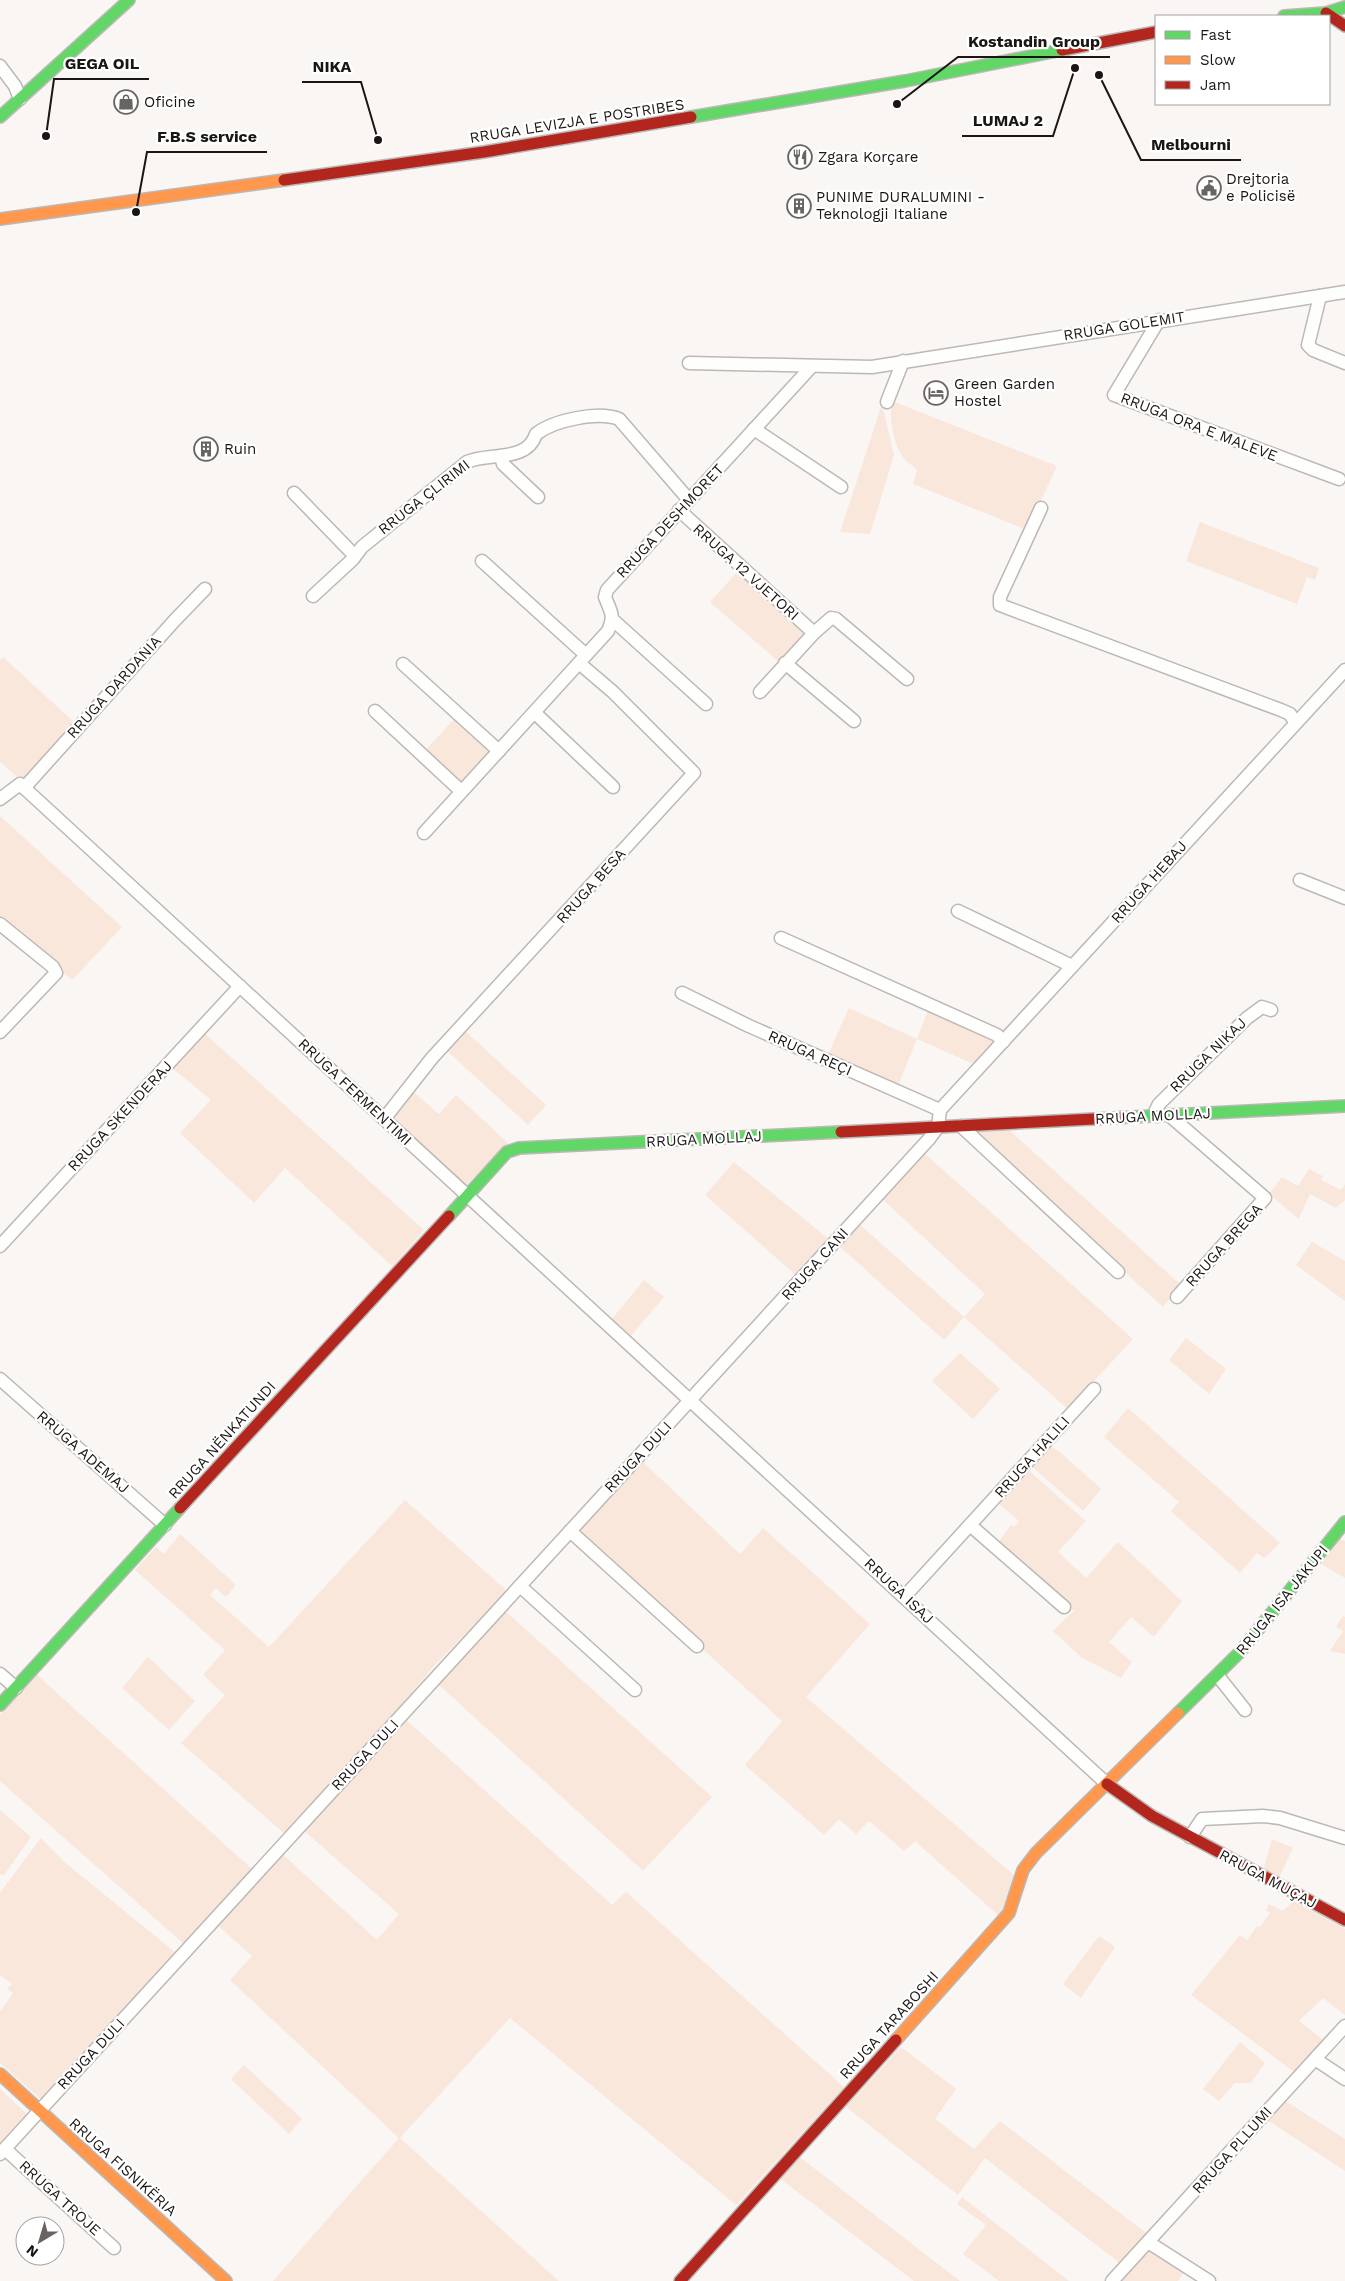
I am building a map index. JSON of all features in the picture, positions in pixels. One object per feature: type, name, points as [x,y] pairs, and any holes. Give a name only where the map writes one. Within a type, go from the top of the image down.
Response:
[{"type":"street","points":[[0,117],[129,0]]},
{"type":"street","points":[[1298,15],[1326,13],[1345,7]]},
{"type":"street","points":[[1330,16],[1345,26]]},
{"type":"street","name":"RRUGA LEVIZJA E POSTRIBES","points":[[0,219],[484,152],[905,81],[1155,32]]},
{"type":"street","points":[[0,66],[15,86],[20,99]]},
{"type":"street","name":"RRUGA GOLEMIT","points":[[689,363],[872,367],[1345,292]]},
{"type":"street","points":[[1320,296],[1308,345],[1313,350],[1345,363]]},
{"type":"street","name":"RRUGA ORA E MALEVE","points":[[1159,320],[1114,395],[1338,479]]},
{"type":"street","points":[[887,402],[903,361]]},
{"type":"street","name":"RRUGA DESHMORET","points":[[706,704],[613,620],[612,612],[605,597],[606,590],[812,366]]},
{"type":"street","name":"RRUGA ÇLIRIMI","points":[[313,596],[362,547],[401,513],[467,462],[478,457],[501,457],[520,451],[534,442],[536,434],[550,424],[605,415],[619,419],[689,500]]},
{"type":"street","points":[[754,429],[841,488]]},
{"type":"street","points":[[501,457],[503,464],[538,497]]},
{"type":"street","points":[[294,492],[355,556]]},
{"type":"street","points":[[1041,508],[1000,597],[1000,605],[1281,710],[1290,714],[1295,722]]},
{"type":"street","name":"RRUGA 12 VJETORI","points":[[679,510],[814,633]]},
{"type":"street","points":[[482,560],[583,659]]},
{"type":"street","name":"RRUGA DARDANIA","points":[[0,799],[22,786],[205,589]]},
{"type":"street","name":"RRUGA 12 VJETORI","points":[[760,692],[785,663],[831,618],[836,619],[907,678]]},
{"type":"street","points":[[424,833],[608,631],[613,620]]},
{"type":"street","name":"RRUGA BESA","points":[[384,1119],[432,1058],[694,773],[613,692],[583,659]]},
{"type":"street","points":[[785,663],[854,721]]},
{"type":"street","points":[[403,664],[499,751]]},
{"type":"street","name":"RRUGA HEBAJ","points":[[940,1110],[1295,722],[1345,670]]},
{"type":"street","points":[[375,711],[461,791]]},
{"type":"street","points":[[535,713],[613,787]]},
{"type":"street","name":"RRUGA FERMENTIMI","points":[[22,786],[690,1400]]},
{"type":"street","points":[[1300,880],[1345,898]]},
{"type":"street","points":[[958,911],[1072,966]]},
{"type":"street","points":[[0,924],[53,967],[56,973],[0,1032]]},
{"type":"street","points":[[781,938],[997,1035],[1003,1042]]},
{"type":"street","name":"RRUGA SKENDERAJ","points":[[0,1246],[240,986]]},
{"type":"street","name":"RRUGA REÇI","points":[[682,993],[758,1030],[940,1110]]},
{"type":"street","name":"RRUGA NIKAJ","points":[[1163,1116],[1156,1110],[1159,1104],[1247,1018],[1262,1007],[1271,1010]]},
{"type":"street","name":"RRUGA MOLLAJ","points":[[466,1194],[507,1152],[519,1148],[1345,1106]]},
{"type":"street","points":[[938,1127],[940,1110]]},
{"type":"street","name":"RRUGA BREGA","points":[[1163,1116],[1266,1198],[1177,1297]]},
{"type":"street","points":[[961,1126],[1118,1272]]},
{"type":"street","name":"RRUGA CANI","points":[[690,1400],[938,1127]]},
{"type":"street","name":"RRUGA NËNKATUNDI","points":[[0,1705],[466,1194]]},
{"type":"street","name":"RRUGA ADEMAJ","points":[[0,1379],[165,1525]]},
{"type":"street","name":"RRUGA HALILI","points":[[904,1596],[1094,1389]]},
{"type":"street","name":"RRUGA DULI","points":[[39,2110],[690,1400]]},
{"type":"street","name":"RRUGA ISAJ","points":[[690,1400],[1107,1784]]},
{"type":"street","name":"RRUGA ISA JAKUPI","points":[[1107,1784],[1218,1676],[1255,1634],[1345,1522]]},
{"type":"street","points":[[970,1525],[1064,1607]]},
{"type":"street","points":[[570,1531],[697,1646]]},
{"type":"street","points":[[520,1586],[635,1690]]},
{"type":"street","points":[[0,1674],[16,1688]]},
{"type":"street","points":[[1218,1676],[1245,1710]]},
{"type":"street","name":"RRUGA MUÇAJ","points":[[1107,1784],[1138,1808],[1345,1920]]},
{"type":"street","name":"RRUGA TARABOSHI","points":[[680,2281],[1009,1913],[1018,1884],[1029,1861],[1107,1784]]},
{"type":"street","points":[[1190,1837],[1202,1819],[1264,1816],[1280,1818],[1345,1838]]},
{"type":"street","name":"RRUGA PLLUMI","points":[[1112,2281],[1232,2157],[1345,2026]]},
{"type":"street","points":[[1315,2059],[1345,2079]]},
{"type":"street","name":"RRUGA FISNIKËRIA","points":[[0,2074],[226,2281]]},
{"type":"street","name":"RRUGA TROJE","points":[[39,2110],[2,2152],[114,2248]]},
{"type":"street","points":[[1148,2242],[1209,2281]]},
{"type":"shaded area","points":[[892,401],[1057,466],[1027,530],[913,484],[917,470],[904,458],[896,444],[891,422]]},
{"type":"shaded area","points":[[882,404],[894,455],[870,534],[840,532]]},
{"type":"shaded area","points":[[1200,522],[1319,568],[1315,580],[1307,577],[1297,604],[1186,561]]},
{"type":"shaded area","points":[[740,569],[803,627],[806,635],[780,663],[710,602]]},
{"type":"shaded area","points":[[3,657],[75,723],[23,782],[0,762],[0,660]]},
{"type":"shaded area","points":[[457,716],[494,751],[463,781],[455,782],[424,752]]},
{"type":"shaded area","points":[[0,816],[122,927],[72,980],[0,920]]},
{"type":"shaded area","points":[[849,1008],[917,1039],[897,1088],[827,1057]]},
{"type":"shaded area","points":[[929,1008],[992,1035],[996,1045],[978,1066],[917,1039]]},
{"type":"shaded area","points":[[463,1029],[546,1105],[528,1125],[445,1049]]},
{"type":"shaded area","points":[[203,1032],[424,1230],[392,1266],[285,1168],[254,1203],[180,1133],[211,1100],[171,1067]]},
{"type":"shaded area","points":[[412,1091],[439,1114],[456,1095],[508,1143],[466,1185],[460,1182],[397,1122],[397,1109]]},
{"type":"shaded area","points":[[1008,1129],[1182,1286],[1163,1307],[975,1136],[974,1130]]},
{"type":"shaded area","points":[[923,1152],[1133,1339],[1095,1380],[1070,1411],[964,1317],[985,1294],[881,1198]]},
{"type":"shaded area","points":[[734,1162],[831,1241],[797,1276],[705,1195]]},
{"type":"shaded area","points":[[1309,1169],[1323,1176],[1321,1180],[1341,1190],[1345,1184],[1345,1200],[1336,1208],[1310,1194],[1299,1219],[1269,1194],[1282,1177],[1298,1186]]},
{"type":"shaded area","points":[[858,1223],[964,1317],[944,1340],[838,1245]]},
{"type":"shaded area","points":[[1312,1242],[1345,1261],[1345,1301],[1296,1265]]},
{"type":"shaded area","points":[[644,1280],[664,1297],[629,1338],[611,1320]]},
{"type":"shaded area","points":[[1186,1338],[1226,1369],[1209,1394],[1169,1360]]},
{"type":"shaded area","points":[[960,1353],[1000,1389],[973,1419],[932,1381]]},
{"type":"shaded area","points":[[1128,1408],[1280,1543],[1264,1558],[1257,1553],[1240,1573],[1171,1511],[1179,1502],[1104,1437]]},
{"type":"shaded area","points":[[1048,1444],[1061,1453],[1101,1489],[1083,1511],[1030,1465]]},
{"type":"shaded area","points":[[640,1459],[740,1554],[763,1528],[870,1624],[806,1697],[1015,1876],[1007,1903],[998,1915],[915,1841],[904,1851],[869,1821],[856,1834],[839,1819],[824,1835],[745,1765],[782,1721],[579,1537],[577,1528]]},
{"type":"shaded area","points":[[1027,1469],[1086,1521],[1058,1552],[1086,1578],[1118,1542],[1182,1601],[1154,1637],[1131,1617],[1109,1642],[1132,1662],[1121,1678],[1081,1657],[1053,1631],[1074,1611],[997,1544],[1011,1525],[1014,1527],[1019,1521],[996,1501]]},
{"type":"shaded area","points":[[405,1500],[507,1591],[433,1667],[381,1730],[285,1834],[181,1743],[225,1695],[203,1675],[225,1650],[135,1570],[156,1547],[164,1554],[180,1534],[236,1585],[226,1597],[215,1588],[210,1595],[269,1647]]},
{"type":"shaded area","points":[[1340,1539],[1345,1541],[1345,1578],[1321,1564]]},
{"type":"shaded area","points":[[504,1610],[712,1797],[643,1871],[439,1685],[438,1682]]},
{"type":"shaded area","points":[[1343,1616],[1345,1617],[1345,1654],[1330,1651],[1343,1631],[1336,1627]]},
{"type":"shaded area","points":[[148,1657],[195,1701],[169,1730],[122,1688]]},
{"type":"shaded area","points":[[37,1675],[253,1870],[184,1944],[0,1781],[0,1714]]},
{"type":"shaded area","points":[[403,1717],[612,1905],[626,1892],[844,2087],[736,2205],[510,2018],[400,2138],[559,2281],[273,2281],[399,2138],[230,1980],[252,1956],[216,1924],[281,1853],[377,1940],[399,1914],[302,1829]]},
{"type":"shaded area","points":[[0,1810],[31,1837],[4,1875],[0,1875]]},
{"type":"shaded area","points":[[41,1838],[63,1861],[176,1953],[43,2101],[0,2063],[0,2012],[13,1993],[7,1989],[12,1984],[0,1975],[0,1893]]},
{"type":"shaded area","points":[[1272,1839],[1293,1848],[1279,1878],[1263,1871]]},
{"type":"shaded area","points":[[1293,1901],[1345,1929],[1345,2015],[1323,1998],[1299,2021],[1326,2042],[1298,2075],[1191,1995],[1240,1935],[1247,1940],[1257,1926],[1260,1927],[1270,1913],[1266,1910],[1269,1904],[1283,1911]]},
{"type":"shaded area","points":[[1099,1936],[1115,1947],[1081,1998],[1063,1984]]},
{"type":"shaded area","points":[[1240,2042],[1265,2063],[1251,2083],[1235,2083],[1219,2101],[1203,2089]]},
{"type":"shaded area","points":[[901,2047],[956,2089],[935,2119],[974,2149],[1000,2121],[1150,2236],[1122,2265],[985,2158],[958,2195],[846,2107]]},
{"type":"shaded area","points":[[244,2065],[302,2119],[289,2134],[231,2079]]},
{"type":"shaded area","points":[[0,2089],[28,2115],[0,2147]]},
{"type":"shaded area","points":[[1284,2100],[1345,2139],[1345,2171],[1269,2121],[1268,2118]]},
{"type":"shaded area","points":[[797,2155],[960,2281],[914,2281],[778,2177]]},
{"type":"shaded area","points":[[962,2197],[1069,2281],[999,2281],[963,2254],[986,2225],[957,2204]]},
{"type":"shaded area","points":[[1149,2248],[1186,2269],[1178,2281],[1118,2281]]},
{"type":"traffic: fast","points":[[0,117],[129,0]]},
{"type":"traffic: fast","points":[[1298,15],[1326,13],[1345,7]]},
{"type":"traffic: fast","points":[[691,117],[905,81],[1062,50]]},
{"type":"traffic: fast","points":[[1132,1117],[1345,1106]]},
{"type":"traffic: fast","points":[[449,1216],[507,1152],[519,1148],[841,1132]]},
{"type":"traffic: fast","points":[[0,1705],[180,1508]]},
{"type":"traffic: fast","points":[[1178,1713],[1240,1652],[1345,1522]]},
{"type":"traffic: slow","points":[[0,219],[284,180]]},
{"type":"traffic: slow","points":[[896,2040],[1009,1913],[1023,1870],[1036,1853],[1178,1713]]},
{"type":"traffic: slow","points":[[0,2074],[226,2281]]},
{"type":"traffic: jam","points":[[1330,16],[1345,26]]},
{"type":"traffic: jam","points":[[1062,50],[1155,32]]},
{"type":"traffic: jam","points":[[284,180],[484,152],[691,117]]},
{"type":"traffic: jam","points":[[841,1132],[1132,1117]]},
{"type":"traffic: jam","points":[[180,1508],[449,1216]]},
{"type":"traffic: jam","points":[[1107,1784],[1152,1816],[1345,1920]]},
{"type":"traffic: jam","points":[[680,2281],[896,2040]]},
{"type":"place","name":"LUMAJ 2","points":[[1075,68]]},
{"type":"place","name":"Melbourni","points":[[1099,75]]},
{"type":"place","name":"Oficine","points":[[126,102]]},
{"type":"place","name":"Kostandin Group","points":[[897,104]]},
{"type":"place","name":"GEGA OIL","points":[[46,136]]},
{"type":"place","name":"NIKA","points":[[378,140]]},
{"type":"place","name":"Zgara Korçare","points":[[800,157]]},
{"type":"place","name":"Drejtoria e Policisë","points":[[1209,188]]},
{"type":"place","name":"PUNIME DURALUMINI - Teknologji Italiane","points":[[799,206]]},
{"type":"place","name":"F.B.S service","points":[[136,212]]},
{"type":"place","name":"Green Garden Hostel","points":[[936,393]]},
{"type":"place","name":"Ruin","points":[[206,449]]}]
